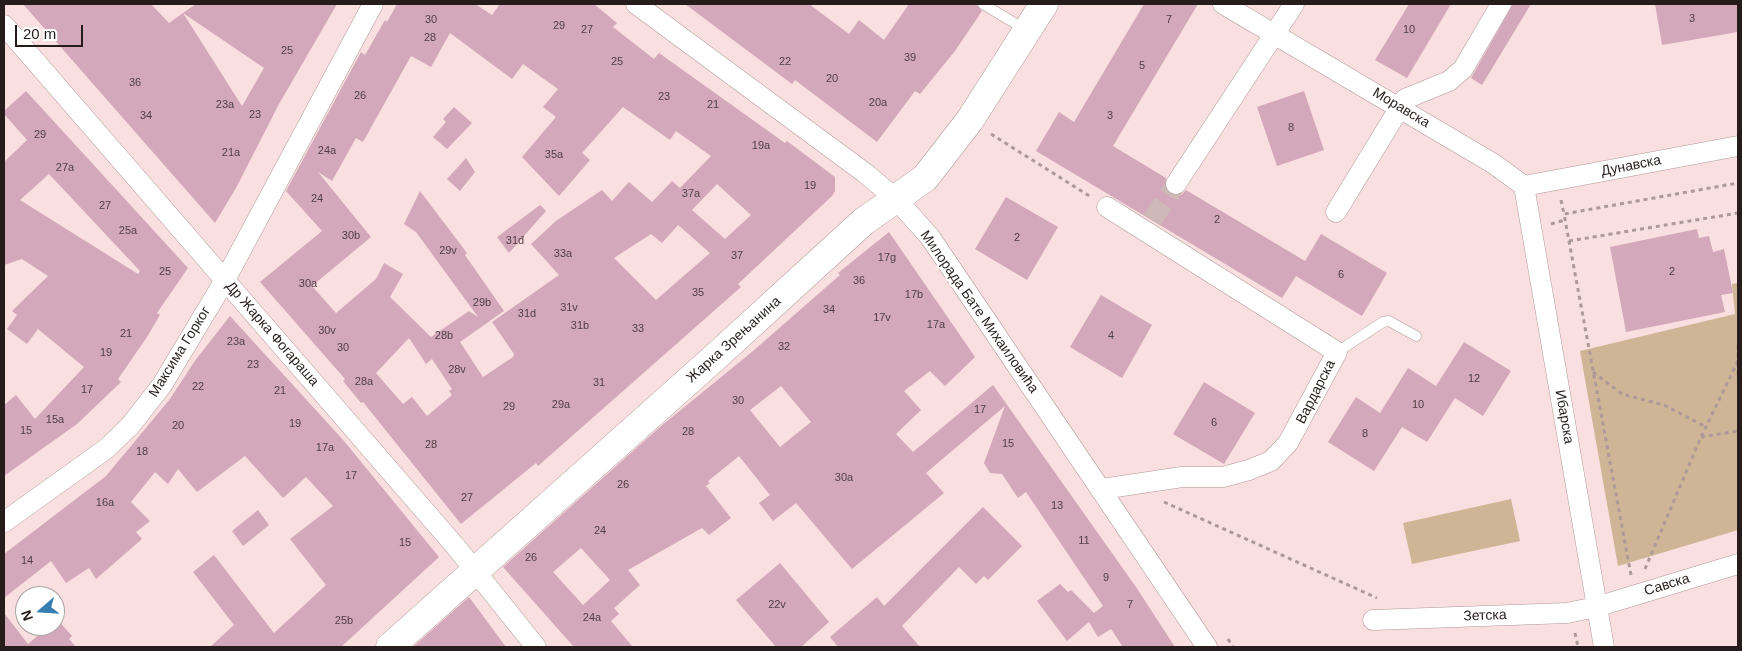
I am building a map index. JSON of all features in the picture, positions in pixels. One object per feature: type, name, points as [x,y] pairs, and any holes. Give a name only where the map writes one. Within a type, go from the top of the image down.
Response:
[{"type":"street","name":"Милорада Бате Михаиловића","points":[[636,4],[865,173],[896,200],[930,238],[1102,489],[1207,647]]},
{"type":"street","name":"Жарка Зрењанина","points":[[390,647],[863,222],[925,178],[941,160],[970,120],[1044,4]]},
{"type":"street","name":"Моравска","points":[[1222,4],[1276,33],[1494,164],[1524,186]]},
{"type":"street","points":[[1176,184],[1294,4]]},
{"type":"street","points":[[1336,212],[1405,99],[1449,81],[1463,69],[1501,4]]},
{"type":"street","name":"Максима Горког","points":[[4,522],[106,449],[130,426],[162,385],[225,280],[365,7]]},
{"type":"street","name":"Др Жарка Фогараша","points":[[4,25],[476,571],[536,647]]},
{"type":"street","name":"Дунавска","points":[[1524,186],[1738,146]]},
{"type":"street","name":"Ибарска","points":[[1524,186],[1604,647]]},
{"type":"street","name":"Вардарска","points":[[1102,489],[1182,477],[1223,477],[1249,470],[1271,461],[1288,443],[1337,352],[1148,225],[1107,207]]},
{"type":"street","name":"Савска","points":[[1596,607],[1738,564]]},
{"type":"street","name":"Зетска","points":[[1373,620],[1568,613],[1596,607]]},
{"type":"lane","points":[[983,4],[1027,30]]},
{"type":"lane","points":[[1337,352],[1382,322],[1389,322],[1416,336]]},
{"type":"path","points":[[988,132],[1107,207]]},
{"type":"path","points":[[1634,595],[1564,214],[1738,184]]},
{"type":"path","points":[[1568,241],[1738,213]]},
{"type":"path","points":[[1738,342],[1738,380]]},
{"type":"path","points":[[1634,595],[1701,438],[1738,361]]},
{"type":"path","points":[[1593,372],[1622,394],[1664,405],[1706,427]]},
{"type":"path","points":[[1701,438],[1738,430]]},
{"type":"path","points":[[1163,501],[1378,598]]},
{"type":"path","points":[[1222,631],[1233,647]]},
{"type":"path","points":[[1575,632],[1578,647]]},
{"type":"shaded area","points":[[1738,283],[1738,530],[1618,566],[1580,351],[1735,314],[1732,284]]},
{"type":"shaded area","points":[[1511,499],[1520,541],[1412,564],[1403,523]]},
{"type":"building","points":[[23,4],[151,4],[169,23],[183,13],[196,4],[337,4],[279,104],[236,188],[215,223]],"holes":[[[183,13],[264,68],[242,106]]]},
{"type":"building","points":[[397,4],[475,4],[492,15],[500,4],[594,4],[617,23],[613,27],[654,59],[659,53],[785,143],[787,141],[835,177],[835,191],[832,196],[738,284],[741,287],[538,466],[536,463],[461,524],[363,402],[361,403],[343,381],[345,379],[260,282],[322,231],[286,191],[361,52],[365,55],[385,20],[387,22]],"holes":[[[450,33],[512,79],[523,64],[558,89],[543,107],[556,117],[522,157],[559,196],[590,160],[582,153],[623,107],[670,140],[676,131],[711,156],[680,188],[672,181],[652,202],[629,182],[612,201],[602,190],[556,221],[531,244],[559,275],[492,322],[514,354],[513,357],[483,377],[460,342],[504,311],[465,255],[467,253],[420,191],[404,224],[416,232],[478,317],[469,311],[431,337],[390,297],[403,274],[384,263],[376,279],[336,313],[312,286],[371,237],[318,172],[332,181],[356,138],[363,142],[411,56],[431,67]],[[717,184],[751,215],[725,239],[692,210]],[[678,225],[710,253],[656,300],[614,258],[651,234],[662,243]],[[409,338],[426,364],[432,359],[452,389],[449,391],[452,395],[427,416],[412,397],[403,404],[376,373]]]},
{"type":"building","points":[[685,4],[809,4],[849,34],[859,20],[884,40],[909,4],[976,4],[982,11],[955,51],[920,94],[915,91],[877,142],[795,80],[792,84]]},
{"type":"building","points":[[1144,4],[1198,4],[1113,146],[1166,178],[1165,189],[1170,194],[1181,195],[1186,190],[1305,261],[1321,234],[1387,273],[1362,316],[1296,276],[1282,298],[1036,151],[1059,112],[1074,122]]},
{"type":"building","points":[[1409,4],[1451,4],[1407,78],[1375,60]]},
{"type":"building","points":[[1513,4],[1531,4],[1482,85],[1471,78]]},
{"type":"building","points":[[1655,4],[1738,4],[1738,32],[1662,45]]},
{"type":"building","points":[[26,91],[188,268],[157,313],[160,315],[147,337],[118,379],[121,382],[77,424],[4,476],[4,405],[16,395],[35,419],[84,367],[38,329],[27,344],[7,329],[17,315],[12,311],[48,276],[22,259],[4,265],[4,162],[27,140],[4,114],[4,111]],"holes":[[[49,174],[140,271],[138,274],[20,200]]]},
{"type":"building","points":[[1304,91],[1324,150],[1277,166],[1257,107]]},
{"type":"building","points":[[454,107],[472,123],[447,149],[433,137],[446,122],[443,119]]},
{"type":"building","points":[[466,158],[475,172],[460,191],[447,179]]},
{"type":"building","points":[[1006,197],[1058,227],[1027,280],[975,249]]},
{"type":"building","points":[[540,205],[546,211],[509,253],[497,237]]},
{"type":"building","points":[[1697,229],[1699,238],[1709,236],[1713,252],[1724,249],[1733,293],[1721,295],[1725,312],[1626,332],[1610,247]]},
{"type":"building","points":[[889,232],[975,357],[945,386],[930,371],[904,391],[921,410],[896,434],[913,452],[993,385],[1136,587],[1175,647],[1123,647],[1111,629],[1098,637],[1089,622],[1067,641],[1037,601],[1060,584],[1068,592],[1071,590],[1094,613],[1103,606],[1026,492],[1018,498],[1002,474],[990,473],[984,463],[1005,406],[926,473],[944,493],[852,569],[796,503],[773,521],[759,503],[770,495],[739,456],[708,481],[710,483],[706,486],[731,518],[709,535],[702,528],[628,570],[640,585],[614,608],[619,614],[611,621],[633,647],[574,647],[503,567],[660,427],[753,351],[840,275],[838,273]],"holes":[[[781,386],[811,422],[780,447],[750,410]],[[581,548],[610,580],[583,605],[553,572]]]},
{"type":"building","points":[[1101,295],[1152,325],[1122,378],[1070,347]]},
{"type":"building","points":[[230,316],[344,441],[439,557],[341,647],[210,647],[234,625],[193,572],[214,555],[274,633],[326,585],[290,539],[333,506],[306,477],[283,498],[245,456],[197,492],[178,469],[168,484],[155,472],[131,502],[150,521],[136,532],[142,539],[96,579],[89,568],[66,583],[51,561],[19,586],[15,586],[15,589],[4,598],[4,554],[106,476],[170,399],[194,362]]},
{"type":"building","points":[[1464,342],[1511,371],[1483,416],[1455,398],[1427,442],[1402,427],[1374,471],[1328,442],[1356,397],[1380,413],[1408,368],[1436,386]]},
{"type":"building","points":[[1204,382],[1255,413],[1224,464],[1173,434]]},
{"type":"building","points":[[983,507],[1022,546],[988,580],[984,576],[976,584],[959,567],[902,626],[920,647],[838,647],[830,637],[877,597],[884,606]]},
{"type":"building","points":[[258,510],[269,525],[243,546],[232,531]]},
{"type":"building","points":[[780,563],[829,622],[801,647],[776,647],[736,600]]},
{"type":"building","points":[[469,597],[506,647],[413,647]]},
{"type":"building","points":[[4,613],[15,627],[15,636],[22,636],[28,644],[37,636],[65,636],[65,628],[72,636],[69,639],[76,647],[4,647]]},
{"type":"tunnel","points":[[1152,220],[1176,184]]}]
